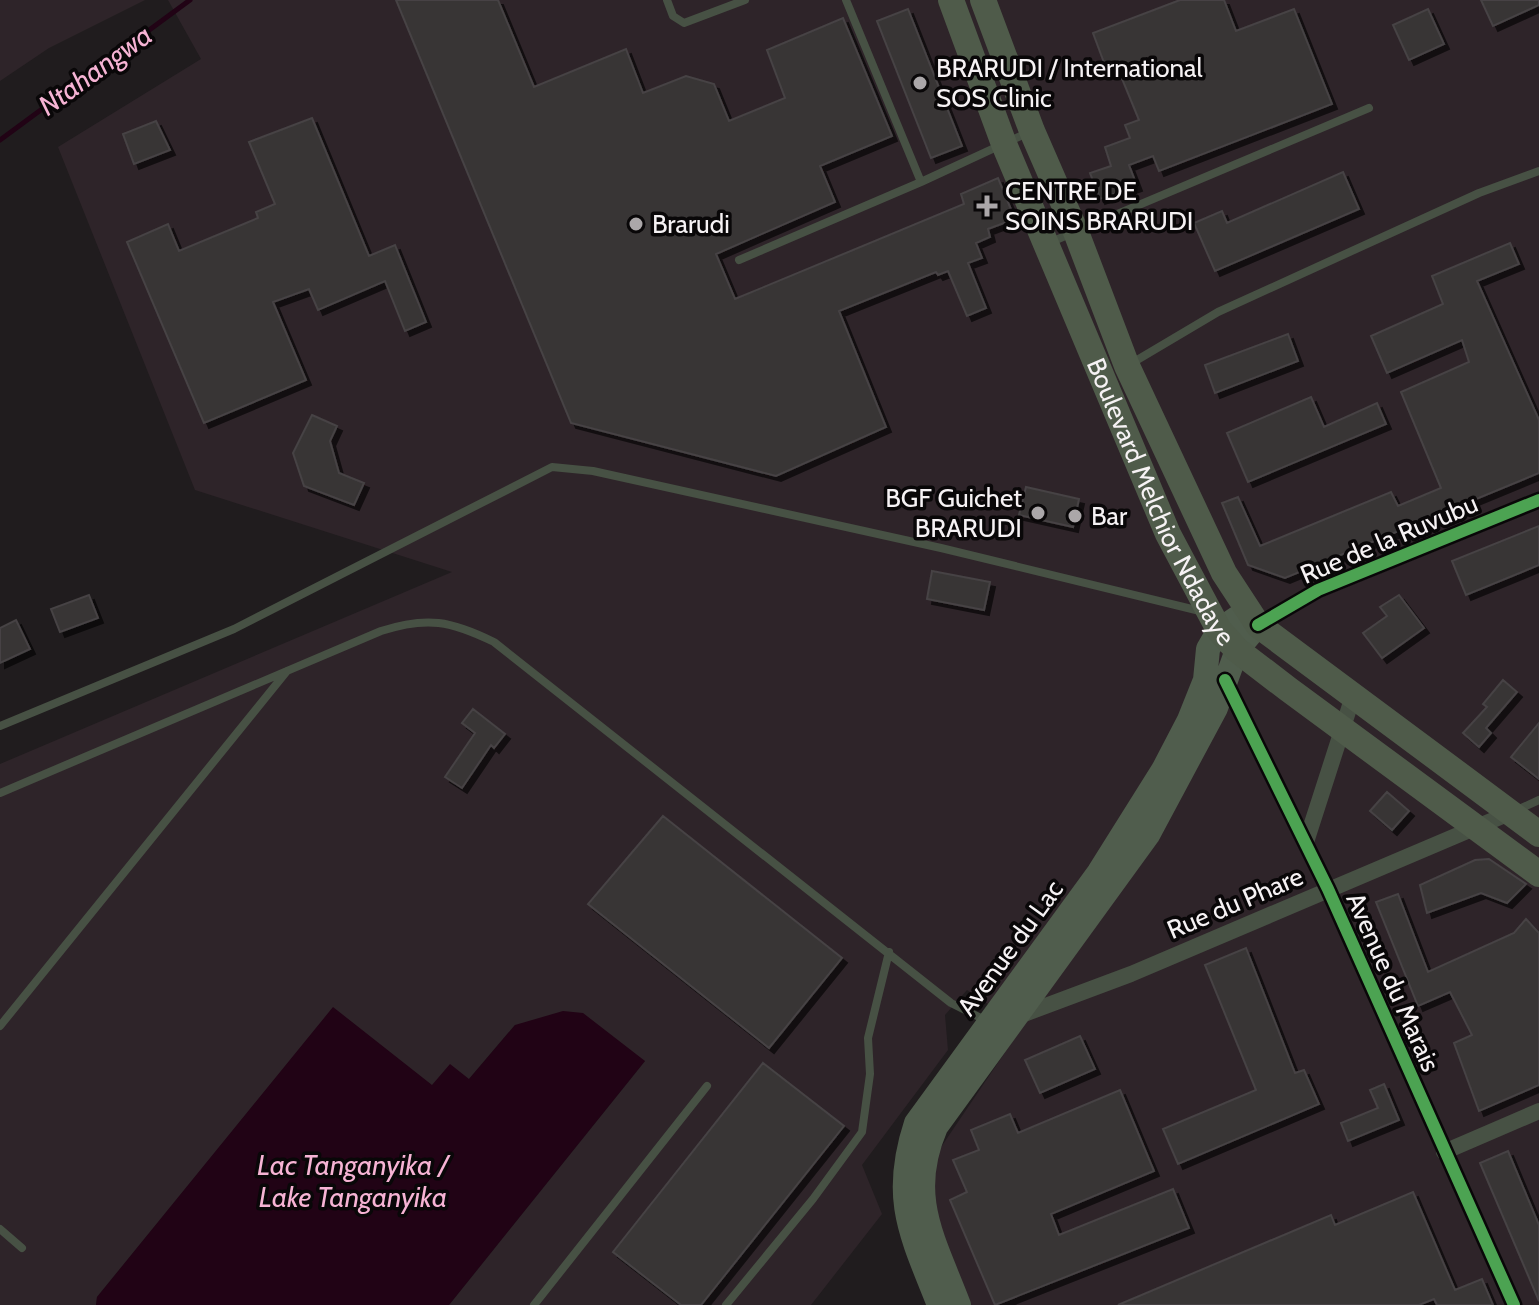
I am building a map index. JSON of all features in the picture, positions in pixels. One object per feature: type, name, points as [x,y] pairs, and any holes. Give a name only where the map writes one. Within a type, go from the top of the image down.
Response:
[{"type":"main road","name":"Boulevard Melchior Ndadaye","points":[[951,0],[1004,144],[1168,534],[1214,621],[1237,650],[1539,874]]},
{"type":"main road","name":"Boulevard Melchior Ndadaye","points":[[983,0],[1127,366],[1224,573],[1252,618],[1539,834]]},
{"type":"main road","points":[[1214,621],[1252,618]]},
{"type":"main road","name":"Avenue du Lac","points":[[959,1305],[924,1209],[920,1190],[926,1150],[936,1127],[1148,835],[1216,708],[1252,618]]},
{"type":"main road","name":"Avenue du Lac","points":[[939,1305],[906,1214],[902,1184],[916,1123],[1099,872],[1163,770],[1205,680],[1214,621]]},
{"type":"street","name":"Rue de la Ruvubu","points":[[1252,618],[1539,500]]},
{"type":"street","name":"Avenue du Marais","points":[[1225,680],[1328,889],[1514,1305]]},
{"type":"street","points":[[1306,842],[1354,693]]},
{"type":"street","name":"Rue du Phare","points":[[991,1023],[1017,1017],[1118,979],[1512,812]]},
{"type":"street","points":[[1444,1152],[1539,1111]]},
{"type":"lane","points":[[667,0],[673,16],[684,23],[745,0]]},
{"type":"lane","points":[[846,0],[921,182]]},
{"type":"lane","points":[[1047,244],[1369,108]]},
{"type":"lane","points":[[739,260],[1032,131]]},
{"type":"lane","points":[[1127,366],[1218,312],[1375,244],[1479,193],[1539,171]]},
{"type":"lane","points":[[0,726],[234,629],[552,467],[593,471],[910,541],[1214,621]]},
{"type":"lane","points":[[0,793],[408,622],[439,621],[465,628],[494,642],[951,1003],[991,1023]]},
{"type":"lane","points":[[0,1026],[288,670]]},
{"type":"lane","name":"Rue du Phare","points":[[1512,812],[1539,800]]},
{"type":"lane","points":[[726,1305],[813,1199],[862,1132],[870,1074],[868,1038],[889,952]]},
{"type":"lane","points":[[534,1305],[707,1086]]},
{"type":"lane","points":[[0,1229],[22,1248]]},
{"type":"shaded area","points":[[0,0],[145,0],[49,48],[0,81]]},
{"type":"shaded area","points":[[168,0],[1539,0],[1539,1305],[967,1305],[934,1217],[933,1159],[1022,1027],[967,990],[945,1015],[948,1050],[862,1165],[882,1214],[811,1305],[449,1305],[645,1061],[515,1025],[469,1079],[432,1086],[333,1008],[97,1297],[96,1305],[0,1305],[0,764],[452,572],[195,490],[58,147],[201,59]]},
{"type":"water","name":"Lac Tanganyika / Lake Tanganyika","points":[[333,1007],[432,1085],[450,1064],[469,1079],[515,1025],[563,1011],[583,1013],[645,1061],[449,1305],[96,1305],[97,1297]]},
{"type":"building","name":"Brarudi","points":[[396,0],[498,0],[534,87],[626,49],[643,93],[686,76],[714,84],[729,121],[785,98],[767,50],[843,18],[892,136],[820,166],[835,202],[716,254],[735,299],[964,204],[961,194],[998,178],[1015,219],[988,229],[990,237],[976,243],[982,258],[968,263],[986,308],[967,316],[948,271],[938,275],[936,272],[839,311],[886,427],[776,476],[571,423]]},
{"type":"building","points":[[1180,0],[1224,0],[1236,31],[1294,9],[1332,104],[1159,171],[1153,156],[1129,165],[1137,186],[1100,199],[1090,173],[1111,166],[1105,147],[1130,138],[1125,125],[1139,120],[1116,64],[1106,68],[1093,33]]},
{"type":"building","points":[[1481,0],[1539,0],[1539,5],[1493,26]]},
{"type":"building","name":"BRARUDI / International SOS Clinic","points":[[908,9],[962,146],[931,158],[877,21]]},
{"type":"building","points":[[1428,9],[1444,44],[1409,60],[1393,25]]},
{"type":"building","points":[[312,118],[369,256],[395,245],[426,322],[405,331],[385,281],[318,310],[309,289],[273,302],[306,380],[204,423],[127,242],[168,224],[179,251],[258,218],[256,212],[275,204],[249,142]]},
{"type":"building","points":[[156,121],[170,150],[134,164],[123,134]]},
{"type":"building","points":[[1343,172],[1359,209],[1215,271],[1194,223],[1222,211],[1227,223]]},
{"type":"building","points":[[1510,243],[1519,264],[1477,281],[1539,420],[1539,473],[1285,578],[1248,565],[1222,503],[1238,497],[1260,546],[1391,492],[1398,506],[1441,488],[1401,392],[1469,362],[1462,340],[1387,373],[1371,336],[1443,304],[1432,276]]},
{"type":"building","points":[[1288,334],[1298,361],[1215,393],[1205,365]]},
{"type":"building","points":[[1311,397],[1324,427],[1377,403],[1386,424],[1248,482],[1227,433]]},
{"type":"building","points":[[312,415],[337,426],[330,441],[339,473],[364,483],[354,505],[304,486],[293,453]]},
{"type":"building","points":[[1026,487],[1079,499],[1073,527],[1019,515]]},
{"type":"building","points":[[1539,526],[1539,565],[1466,595],[1452,561]]},
{"type":"building","points":[[932,571],[990,582],[984,610],[927,599]]},
{"type":"building","points":[[89,595],[98,618],[60,632],[51,609]]},
{"type":"building","points":[[1399,595],[1424,628],[1382,658],[1363,633],[1387,616],[1380,607]]},
{"type":"building","points":[[16,620],[30,649],[0,663],[0,628]]},
{"type":"building","points":[[1503,680],[1517,692],[1486,728],[1491,733],[1479,747],[1463,733],[1487,707],[1483,704]]},
{"type":"building","points":[[473,709],[505,734],[494,748],[491,745],[462,788],[445,777],[475,733],[462,723]]},
{"type":"building","points":[[1539,723],[1539,779],[1511,757]]},
{"type":"building","points":[[1387,792],[1409,811],[1392,830],[1370,811]]},
{"type":"building","points":[[663,816],[842,958],[769,1048],[588,904]]},
{"type":"building","points":[[1489,859],[1526,884],[1507,903],[1481,893],[1427,913],[1420,885],[1475,860]]},
{"type":"building","points":[[1398,894],[1428,972],[1514,933],[1526,919],[1539,933],[1539,1085],[1479,1111],[1454,1043],[1472,1035],[1450,992],[1418,1006],[1376,902]]},
{"type":"building","points":[[1246,948],[1295,1073],[1304,1070],[1319,1104],[1178,1164],[1163,1129],[1256,1090],[1205,965]]},
{"type":"building","points":[[1080,1036],[1095,1069],[1040,1093],[1025,1060]]},
{"type":"building","points":[[763,1063],[844,1126],[701,1305],[681,1305],[613,1252]]},
{"type":"building","points":[[1384,1084],[1399,1120],[1348,1141],[1341,1123],[1378,1108],[1370,1090]]},
{"type":"building","points":[[1120,1090],[1154,1171],[1051,1214],[1059,1235],[1173,1189],[1189,1228],[995,1305],[950,1200],[967,1192],[953,1160],[979,1150],[971,1130],[1010,1114],[1018,1133]]},
{"type":"building","points":[[1508,1151],[1539,1225],[1539,1301],[1480,1163]]},
{"type":"building","points":[[1413,1192],[1455,1290],[1482,1279],[1493,1305],[1437,1305],[1434,1299],[1419,1305],[1118,1305],[1331,1215],[1335,1225]]},
{"type":"waterway","name":"Ntahangwa","points":[[0,140],[190,0]]},
{"type":"cycle path","points":[[1258,625],[1318,590],[1539,500]]},
{"type":"cycle path","points":[[1225,680],[1328,889],[1514,1305]]},
{"type":"place","name":"BRARUDI / International SOS Clinic","points":[[920,83]]},
{"type":"place","name":"CENTRE DE SOINS BRARUDI","points":[[987,206]]},
{"type":"place","name":"Brarudi","points":[[636,224]]},
{"type":"place","name":"BGF Guichet BRARUDI","points":[[1038,513]]},
{"type":"place","name":"Bar","points":[[1075,516]]}]
